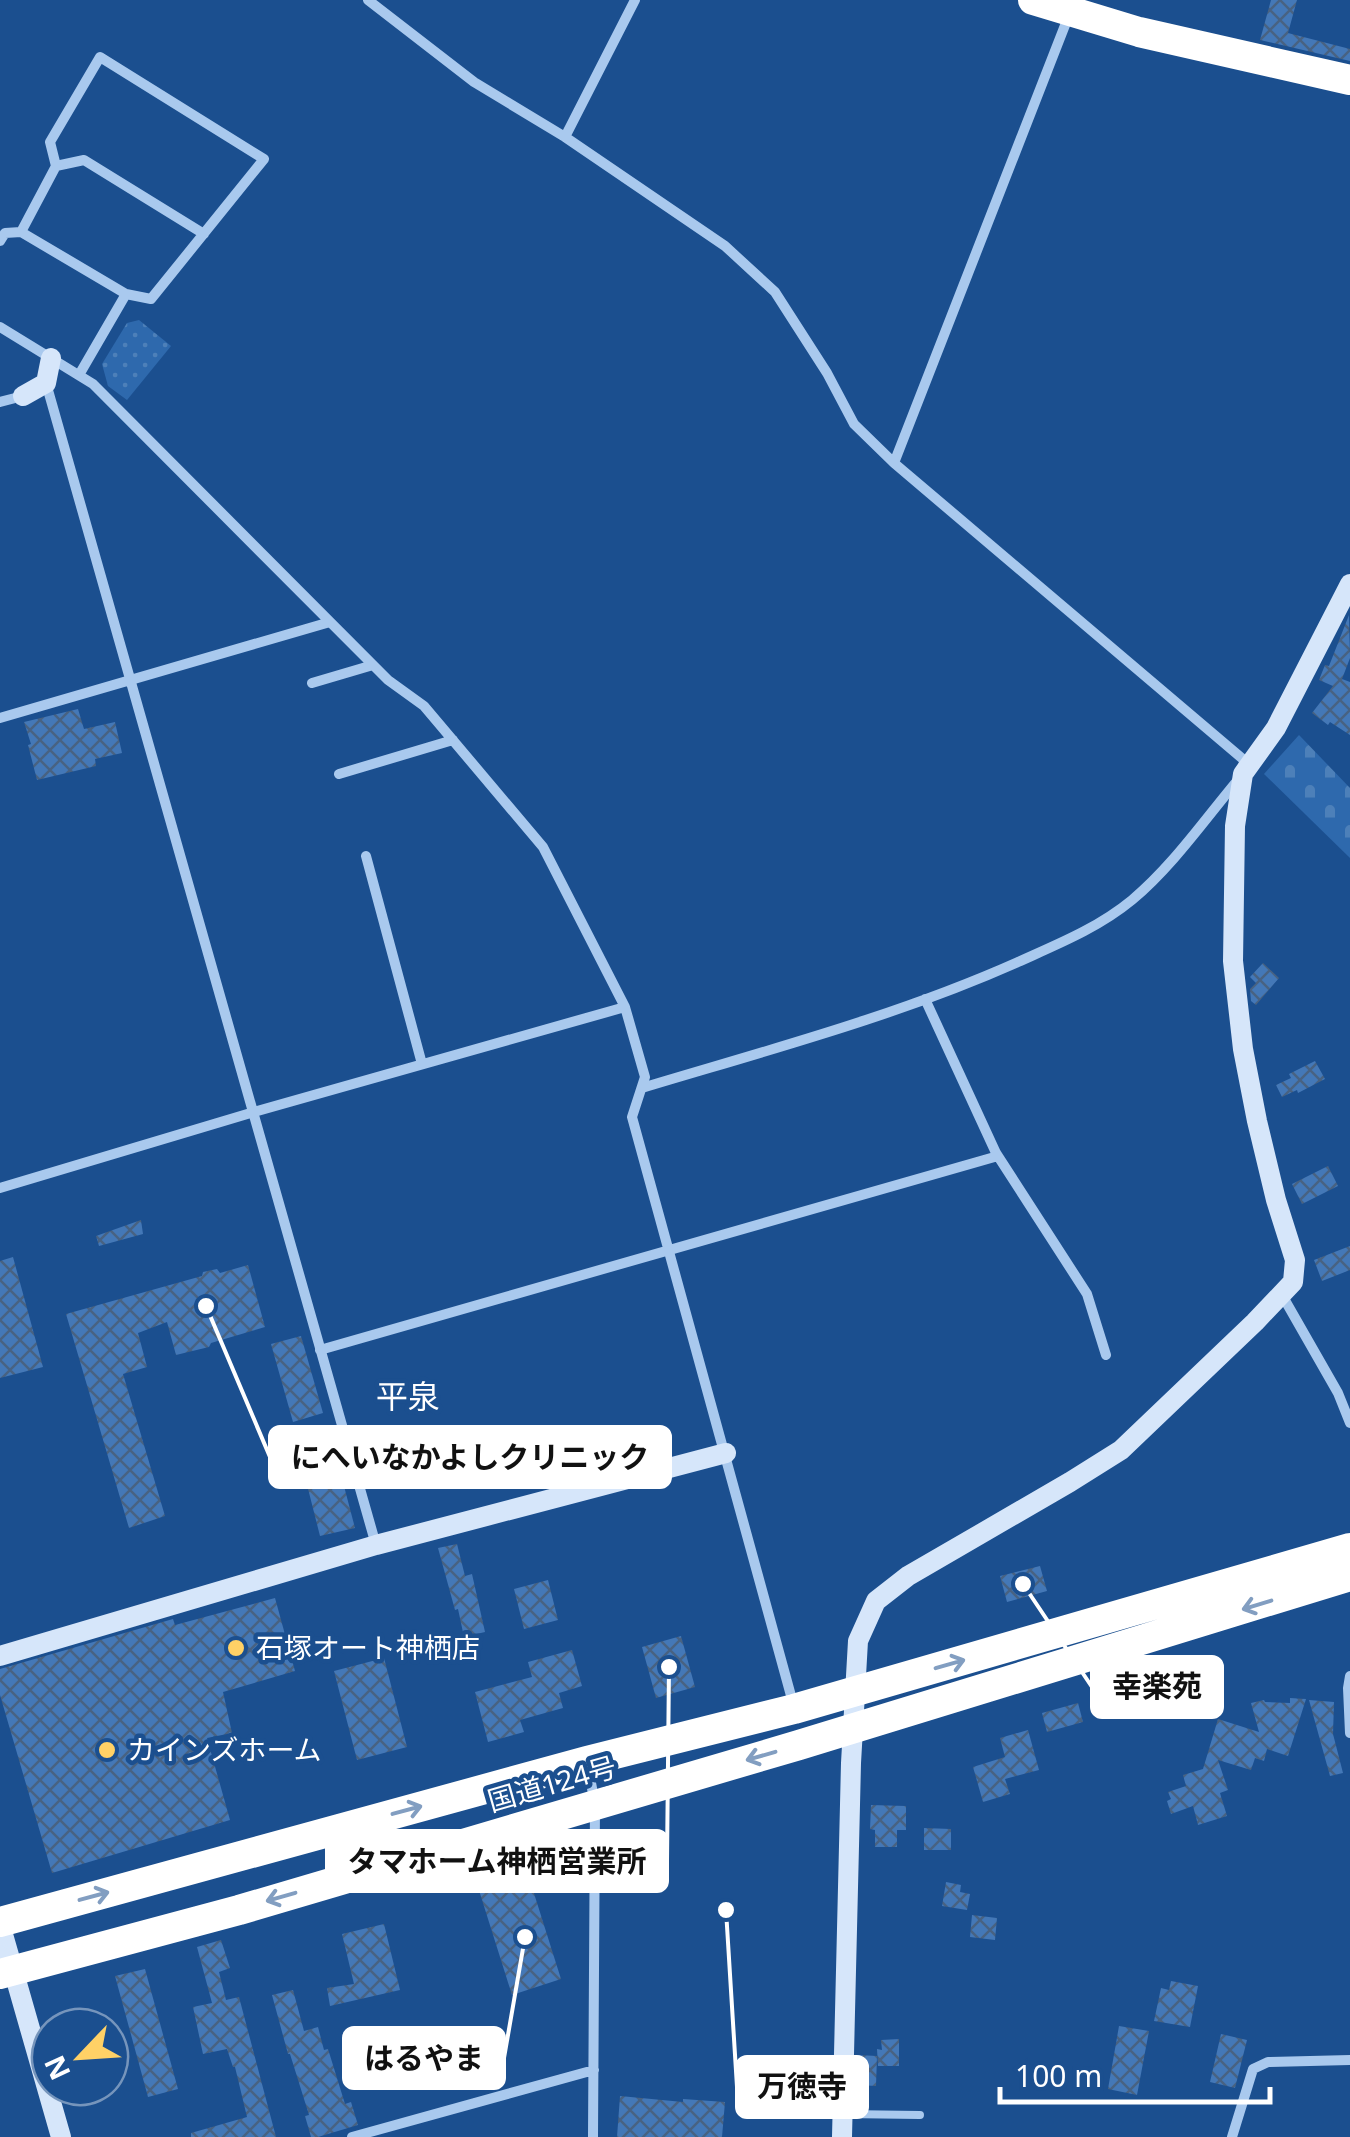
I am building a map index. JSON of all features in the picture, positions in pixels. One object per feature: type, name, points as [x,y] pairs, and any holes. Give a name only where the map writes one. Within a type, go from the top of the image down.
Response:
[{"type":"highway","points":[[1033,0],[1072,6],[1139,32],[1350,80]]},
{"type":"highway","name":"国道124号","points":[[0,1923],[587,1760],[794,1709],[1350,1548]]},
{"type":"highway","name":"国道124号","points":[[6,1972],[239,1910],[1350,1576]]},
{"type":"street","points":[[370,0],[474,82],[565,137],[726,246],[775,292],[828,373],[854,424],[894,463],[1244,760],[1234,848],[1234,961],[1243,1049],[1276,1200],[1296,1260],[1293,1282],[1121,1450],[908,1576],[876,1601],[858,1641],[851,1763],[842,2137]]},
{"type":"street","points":[[565,137],[635,0]]},
{"type":"street","points":[[894,463],[1072,6]]},
{"type":"street","points":[[0,240],[5,233],[21,232],[126,294],[151,299],[264,159],[100,57],[50,142],[56,166],[21,232]]},
{"type":"street","points":[[56,166],[84,160],[204,234]]},
{"type":"street","points":[[79,375],[126,294]]},
{"type":"street","points":[[0,327],[94,384],[372,665],[424,706],[543,847],[625,1006],[646,1076],[632,1117],[794,1709]]},
{"type":"street","points":[[51,358],[46,384],[376,1545]]},
{"type":"street","points":[[0,402],[46,384]]},
{"type":"street","points":[[642,1088],[846,1026],[977,980],[1086,932],[1130,902],[1243,774],[1276,728],[1350,584]]},
{"type":"street","points":[[0,718],[330,622]]},
{"type":"street","points":[[312,683],[372,665]]},
{"type":"street","points":[[340,774],[453,740]]},
{"type":"street","points":[[366,856],[422,1064]]},
{"type":"street","points":[[925,998],[998,1156],[1087,1294],[1106,1355]]},
{"type":"street","points":[[0,1188],[625,1006]]},
{"type":"street","points":[[320,1350],[998,1156]]},
{"type":"street","points":[[1282,1295],[1338,1393],[1350,1424]]},
{"type":"street","points":[[0,1656],[376,1545],[726,1454]]},
{"type":"street","points":[[1350,1676],[1350,1733]]},
{"type":"street","points":[[587,1760],[595,1805],[594,2137]]},
{"type":"street","points":[[0,1923],[6,1972],[61,2137]]},
{"type":"street","points":[[1232,2137],[1253,2069],[1268,2062],[1350,2060]]},
{"type":"street","points":[[352,2137],[594,2070]]},
{"type":"lane","points":[[843,2114],[920,2115]]},
{"type":"green space","points":[[139,320],[171,346],[127,400],[108,386],[102,364],[127,323]]},
{"type":"green space","points":[[1299,735],[1350,788],[1350,858],[1264,774]]},
{"type":"building","points":[[1271,0],[1297,0],[1288,33],[1350,49],[1350,61],[1260,40]]},
{"type":"building","points":[[1349,615],[1350,658],[1342,679],[1350,682],[1350,735],[1312,713],[1333,686],[1319,680],[1325,665],[1329,666]]},
{"type":"building","points":[[78,709],[84,729],[115,722],[122,753],[95,759],[96,766],[37,780],[24,722]]},
{"type":"building","points":[[1263,963],[1279,978],[1256,1005],[1251,1001],[1250,989],[1256,983],[1250,977]]},
{"type":"building","points":[[1315,1061],[1325,1079],[1282,1097],[1276,1085]]},
{"type":"building","points":[[1328,1166],[1338,1186],[1302,1204],[1292,1184]]},
{"type":"building","points":[[141,1220],[143,1234],[99,1246],[96,1236]]},
{"type":"building","points":[[1350,1246],[1350,1270],[1322,1281],[1314,1260]]},
{"type":"building","points":[[13,1257],[43,1367],[0,1378],[0,1261]]},
{"type":"building","points":[[248,1265],[265,1327],[176,1355],[167,1322],[138,1333],[147,1367],[123,1374],[165,1516],[129,1528],[66,1314],[202,1276],[203,1272],[217,1269],[220,1273]]},
{"type":"building","points":[[301,1336],[323,1413],[293,1422],[271,1344]]},
{"type":"building","points":[[334,1448],[355,1528],[320,1536],[300,1457]]},
{"type":"building","points":[[457,1544],[465,1576],[472,1574],[485,1632],[464,1637],[438,1548]]},
{"type":"building","points":[[1040,1566],[1047,1591],[1007,1602],[1000,1576]]},
{"type":"building","points":[[548,1580],[558,1620],[524,1629],[514,1589]]},
{"type":"building","points":[[275,1598],[295,1671],[223,1692],[232,1733],[207,1738],[230,1820],[52,1873],[0,1695],[0,1669],[173,1619],[175,1625]]},
{"type":"building","points":[[681,1636],[695,1687],[656,1698],[642,1647]]},
{"type":"building","points":[[572,1650],[582,1686],[559,1693],[563,1708],[520,1720],[524,1732],[488,1742],[475,1692],[532,1677],[528,1662]]},
{"type":"building","points":[[384,1658],[407,1747],[357,1760],[334,1671]]},
{"type":"building","points":[[1290,1698],[1306,1699],[1288,1756],[1267,1749],[1264,1761],[1255,1758],[1251,1770],[1218,1760],[1228,1790],[1220,1793],[1227,1816],[1198,1825],[1193,1806],[1171,1814],[1168,1792],[1186,1786],[1183,1775],[1203,1769],[1218,1719],[1259,1732],[1251,1703],[1290,1703]]},
{"type":"building","points":[[1309,1700],[1334,1702],[1333,1734],[1343,1773],[1330,1776]]},
{"type":"building","points":[[1078,1703],[1083,1722],[1047,1732],[1042,1713]]},
{"type":"building","points":[[1028,1730],[1039,1770],[1005,1779],[1010,1794],[983,1802],[973,1767],[1005,1757],[1000,1738]]},
{"type":"building","points":[[871,1805],[906,1806],[906,1830],[897,1830],[897,1847],[875,1847],[875,1830],[870,1829]]},
{"type":"building","points":[[924,1828],[951,1829],[951,1850],[924,1850]]},
{"type":"building","points":[[526,1868],[561,1979],[512,1995],[477,1884]]},
{"type":"building","points":[[946,1882],[961,1885],[960,1892],[970,1894],[967,1910],[942,1906]]},
{"type":"building","points":[[972,1915],[997,1918],[995,1940],[970,1937]]},
{"type":"building","points":[[384,1924],[400,1990],[330,2006],[327,1988],[354,1984],[342,1934]]},
{"type":"building","points":[[221,1940],[230,1968],[219,1972],[226,2000],[239,1997],[276,2137],[191,2137],[191,2133],[247,2117],[227,2049],[203,2054],[193,2007],[212,2003],[197,1947]]},
{"type":"building","points":[[145,1969],[178,2089],[148,2097],[130,2031],[130,2007],[123,2007],[115,1976]]},
{"type":"building","points":[[1171,1981],[1198,1986],[1190,2027],[1154,2021],[1161,1988],[1169,1990]]},
{"type":"building","points":[[293,1990],[304,2031],[318,2027],[345,2104],[351,2102],[358,2125],[311,2137],[305,2116],[309,2115],[272,1995]]},
{"type":"building","points":[[1119,2026],[1149,2031],[1137,2095],[1108,2089]]},
{"type":"building","points":[[1221,2034],[1247,2040],[1235,2088],[1210,2082]]},
{"type":"building","points":[[899,2039],[899,2066],[878,2066],[881,2040]]},
{"type":"building","points":[[858,2055],[877,2056],[876,2086],[857,2085]]},
{"type":"building","points":[[620,2096],[725,2102],[722,2137],[617,2137]]},
{"type":"place","name":"にへいなかよしクリニック","points":[[206,1306]]},
{"type":"place","name":"幸楽苑","points":[[1023,1584]]},
{"type":"place","name":"石塚オート神栖店","points":[[236,1648]]},
{"type":"place","name":"タマホーム神栖営業所","points":[[669,1667]]},
{"type":"place","name":"カインズホーム","points":[[107,1750]]},
{"type":"place","name":"万徳寺","points":[[726,1910]]},
{"type":"place","name":"はるやま","points":[[525,1937]]},
{"type":"district","name":"平泉","points":[[408,1397]]}]
